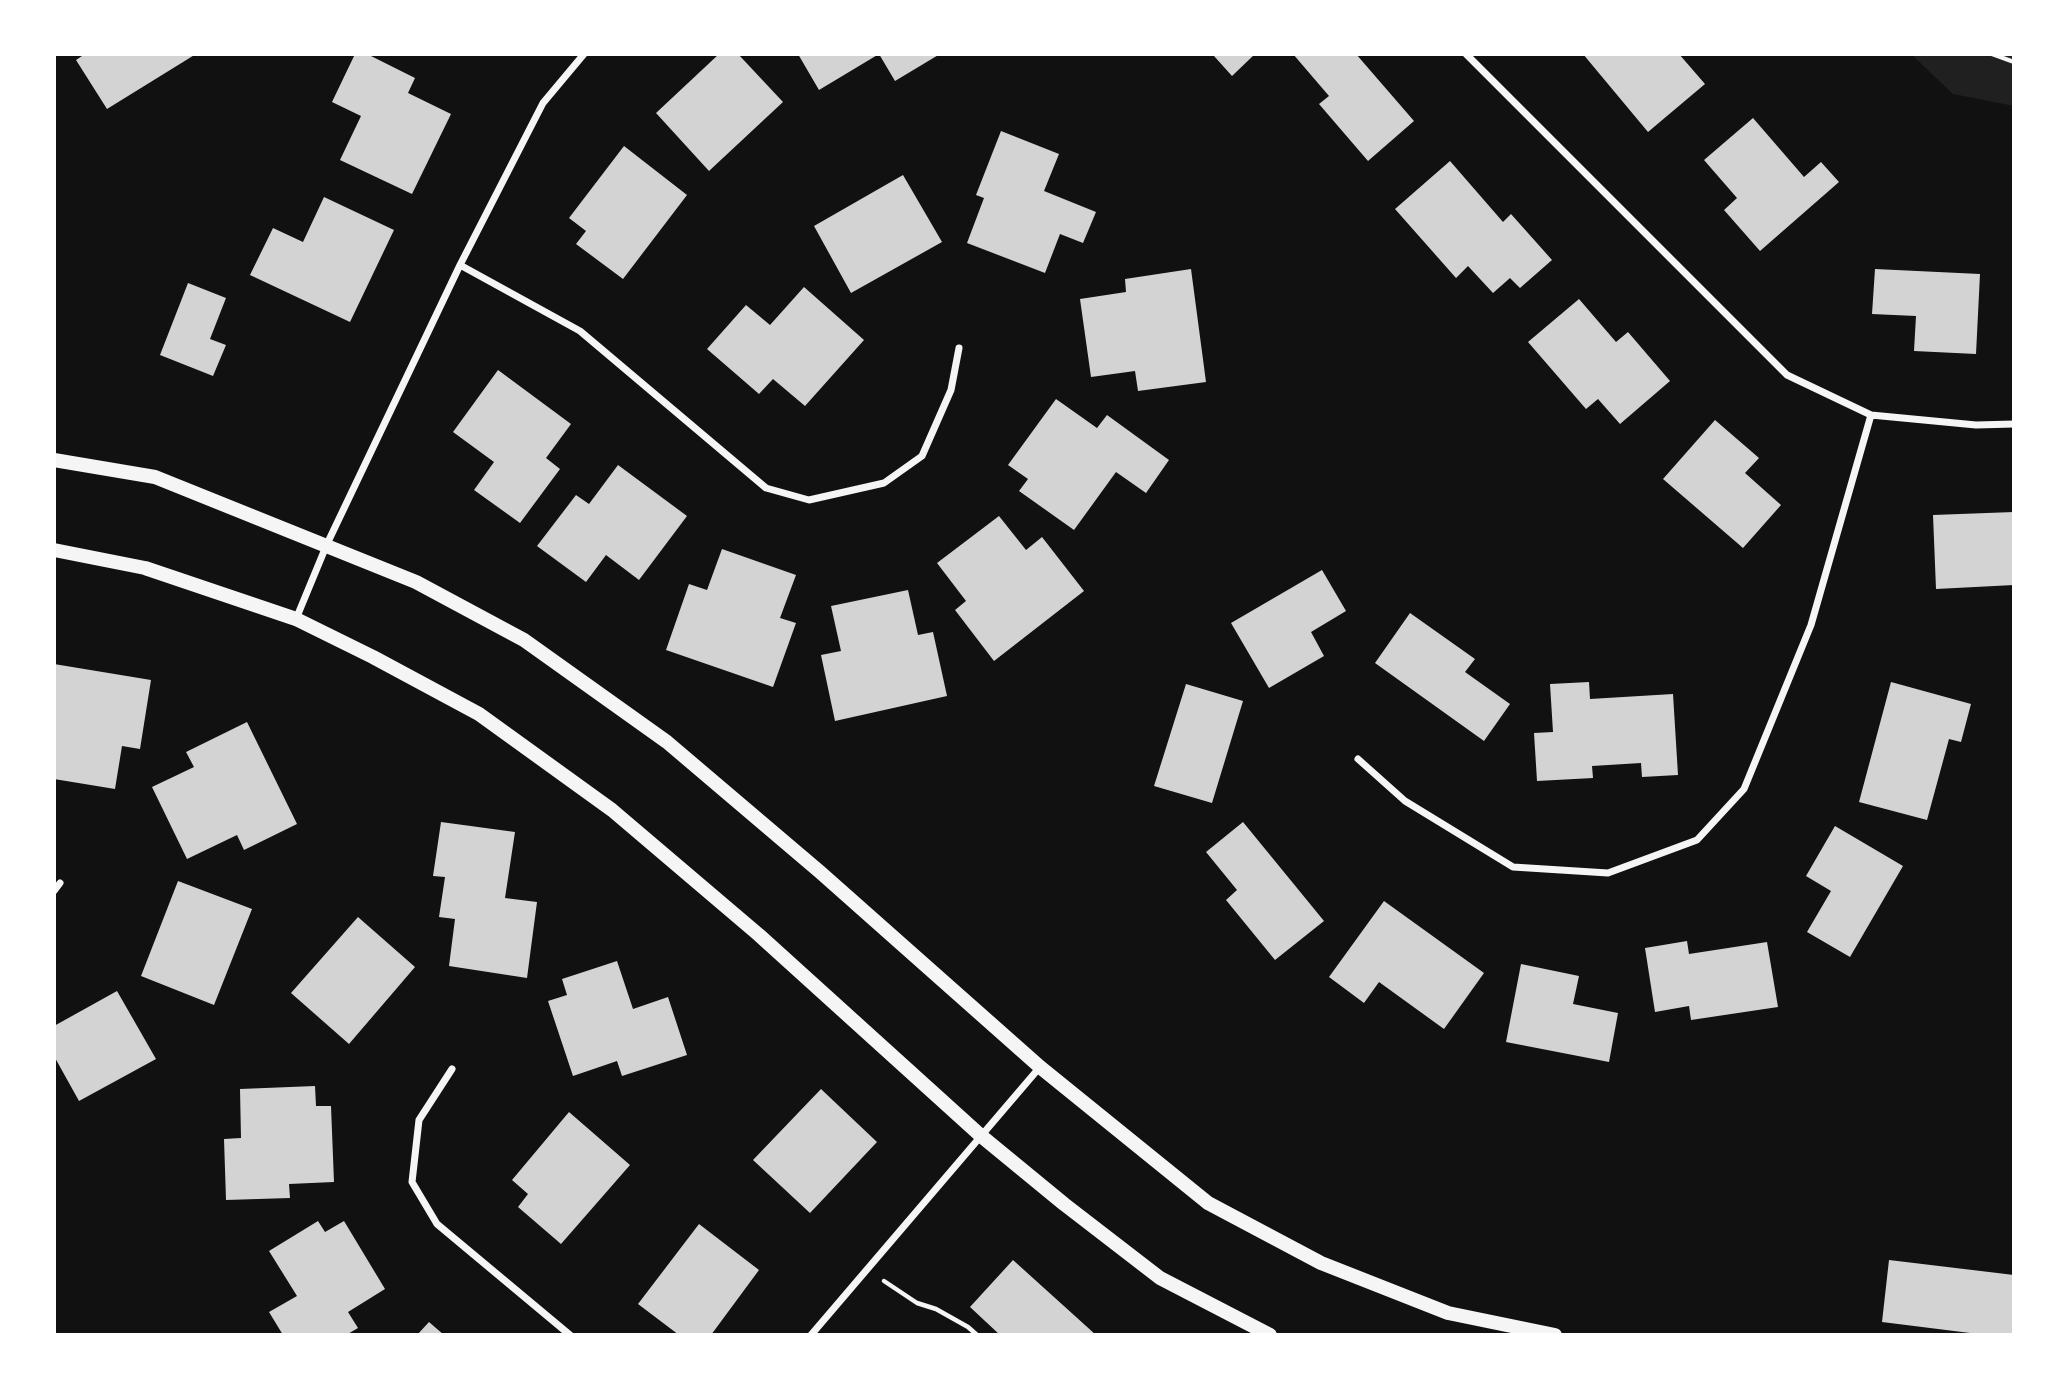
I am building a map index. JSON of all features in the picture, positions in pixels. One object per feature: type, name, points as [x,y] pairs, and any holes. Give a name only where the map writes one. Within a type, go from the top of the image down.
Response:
[{"type":"main road","points":[[54,460],[155,477],[416,582],[524,640],[667,742],[820,872],[1040,1067],[1208,1203],[1321,1264],[1448,1313],[1555,1335]]},
{"type":"main road","points":[[54,550],[145,568],[296,619],[479,714],[612,810],[758,935],[980,1135],[1064,1204],[1160,1278],[1270,1335]]},
{"type":"street","points":[[296,619],[327,544],[460,265],[543,103],[584,54]]},
{"type":"street","points":[[1466,54],[1787,375],[1871,415],[1976,425],[2014,425]]},
{"type":"street","points":[[460,265],[580,331],[766,488],[810,500],[884,483],[922,456],[951,390],[959,348]]},
{"type":"street","points":[[1358,759],[1405,802],[1513,867],[1608,873],[1697,840],[1744,789],[1801,650],[1811,625],[1871,415]]},
{"type":"street","points":[[54,891],[60,883]]},
{"type":"street","points":[[810,1335],[1040,1067]]},
{"type":"street","points":[[452,1069],[419,1120],[412,1182],[437,1224],[570,1335]]},
{"type":"path","points":[[1992,54],[2014,62]]},
{"type":"path","points":[[865,1270],[918,1303],[936,1309],[968,1327],[976,1335]]},
{"type":"shaded area","points":[[1911,54],[2014,54],[2014,106],[1953,94]]},
{"type":"building","points":[[85,54],[196,54],[107,109],[76,60]]},
{"type":"building","points":[[355,54],[367,54],[415,78],[408,93],[451,114],[412,194],[340,160],[361,116],[332,102]]},
{"type":"building","points":[[719,54],[738,54],[783,102],[709,171],[656,113]]},
{"type":"building","points":[[798,54],[879,54],[819,90]]},
{"type":"building","points":[[879,54],[940,54],[895,81]]},
{"type":"building","points":[[1215,54],[1255,54],[1232,76]]},
{"type":"building","points":[[1293,54],[1356,54],[1414,121],[1368,161],[1319,104],[1329,96]]},
{"type":"building","points":[[1583,54],[1679,54],[1705,84],[1648,132]]},
{"type":"building","points":[[1753,118],[1804,177],[1821,162],[1839,182],[1760,251],[1724,210],[1737,198],[1704,160]]},
{"type":"building","points":[[1001,131],[1059,154],[1044,191],[1096,212],[1083,243],[1060,234],[1045,273],[967,243],[984,198],[976,195]]},
{"type":"building","points":[[624,146],[687,195],[623,279],[576,244],[586,231],[569,218]]},
{"type":"building","points":[[1450,161],[1503,222],[1511,214],[1552,260],[1520,288],[1510,278],[1493,293],[1468,266],[1456,278],[1395,209]]},
{"type":"building","points":[[903,175],[942,242],[851,293],[814,226]]},
{"type":"building","points":[[324,197],[394,230],[350,322],[250,275],[273,228],[303,242]]},
{"type":"building","points":[[1191,269],[1206,382],[1138,391],[1135,371],[1091,377],[1080,299],[1126,292],[1125,279]]},
{"type":"building","points":[[1875,269],[1980,274],[1976,354],[1914,351],[1916,316],[1872,314]]},
{"type":"building","points":[[188,283],[226,298],[210,339],[226,345],[213,376],[160,355]]},
{"type":"building","points":[[804,287],[864,340],[805,406],[773,379],[759,394],[707,349],[746,305],[770,325]]},
{"type":"building","points":[[1579,299],[1616,342],[1628,332],[1670,381],[1620,424],[1598,399],[1586,409],[1528,342]]},
{"type":"building","points":[[498,370],[571,424],[546,458],[560,469],[520,523],[474,490],[494,462],[453,432]]},
{"type":"building","points":[[1056,399],[1097,428],[1107,415],[1169,460],[1146,493],[1116,472],[1074,530],[1019,491],[1028,479],[1008,465]]},
{"type":"building","points":[[1715,420],[1759,458],[1745,473],[1781,505],[1743,548],[1663,479]]},
{"type":"building","points":[[618,465],[687,516],[639,580],[606,555],[586,582],[537,546],[576,495],[589,504]]},
{"type":"building","points":[[2014,512],[2014,585],[1936,589],[1933,515]]},
{"type":"building","points":[[999,516],[1026,550],[1042,537],[1084,591],[994,661],[955,610],[966,601],[937,563]]},
{"type":"building","points":[[722,549],[796,575],[780,618],[796,623],[773,687],[666,650],[689,584],[707,590]]},
{"type":"building","points":[[1322,570],[1346,611],[1311,632],[1324,656],[1269,688],[1231,623]]},
{"type":"building","points":[[908,590],[918,635],[933,632],[947,696],[835,721],[821,655],[841,651],[831,606]]},
{"type":"building","points":[[1410,613],[1475,659],[1465,672],[1510,704],[1484,741],[1375,663]]},
{"type":"building","points":[[54,664],[151,680],[140,749],[122,746],[115,789],[54,779]]},
{"type":"building","points":[[1589,682],[1590,699],[1673,694],[1678,775],[1642,777],[1641,763],[1592,766],[1593,778],[1537,781],[1534,733],[1553,732],[1550,684]]},
{"type":"building","points":[[1891,682],[1971,704],[1961,742],[1949,739],[1927,820],[1859,802]]},
{"type":"building","points":[[1186,684],[1243,701],[1212,803],[1154,786]]},
{"type":"building","points":[[247,722],[297,824],[244,850],[237,835],[187,859],[152,787],[194,767],[186,752]]},
{"type":"building","points":[[441,822],[515,832],[505,898],[537,902],[527,978],[449,966],[455,919],[439,917],[445,877],[433,876]]},
{"type":"building","points":[[1243,822],[1324,921],[1275,960],[1226,900],[1237,890],[1206,852]]},
{"type":"building","points":[[1835,826],[1903,866],[1850,957],[1807,932],[1831,891],[1806,876]]},
{"type":"building","points":[[178,881],[252,909],[214,1005],[141,976]]},
{"type":"building","points":[[1384,901],[1484,973],[1444,1029],[1379,982],[1364,1003],[1329,977]]},
{"type":"building","points":[[358,917],[415,967],[349,1044],[291,993]]},
{"type":"building","points":[[1687,941],[1689,954],[1767,942],[1778,1007],[1691,1020],[1689,1006],[1655,1012],[1645,948]]},
{"type":"building","points":[[617,961],[633,1009],[668,997],[687,1055],[622,1076],[617,1061],[573,1076],[548,1001],[567,995],[562,979]]},
{"type":"building","points":[[1521,964],[1579,976],[1573,1004],[1618,1013],[1609,1062],[1506,1042]]},
{"type":"building","points":[[117,991],[156,1059],[79,1101],[54,1056],[54,1026]]},
{"type":"building","points":[[315,1086],[316,1106],[331,1106],[334,1182],[289,1184],[290,1198],[226,1200],[224,1139],[241,1138],[240,1089]]},
{"type":"building","points":[[821,1089],[877,1142],[810,1213],[753,1160]]},
{"type":"building","points":[[569,1112],[630,1165],[561,1244],[518,1207],[528,1194],[512,1180]]},
{"type":"building","points":[[318,1221],[325,1232],[344,1221],[385,1289],[348,1312],[358,1328],[346,1335],[283,1335],[269,1312],[297,1296],[269,1251]]},
{"type":"building","points":[[699,1224],[759,1270],[711,1335],[679,1335],[638,1304]]},
{"type":"building","points":[[1013,1260],[1096,1335],[1000,1335],[970,1307]]},
{"type":"building","points":[[1889,1260],[2014,1275],[2014,1335],[1986,1335],[1882,1322]]},
{"type":"building","points":[[429,1322],[444,1335],[417,1335]]}]
